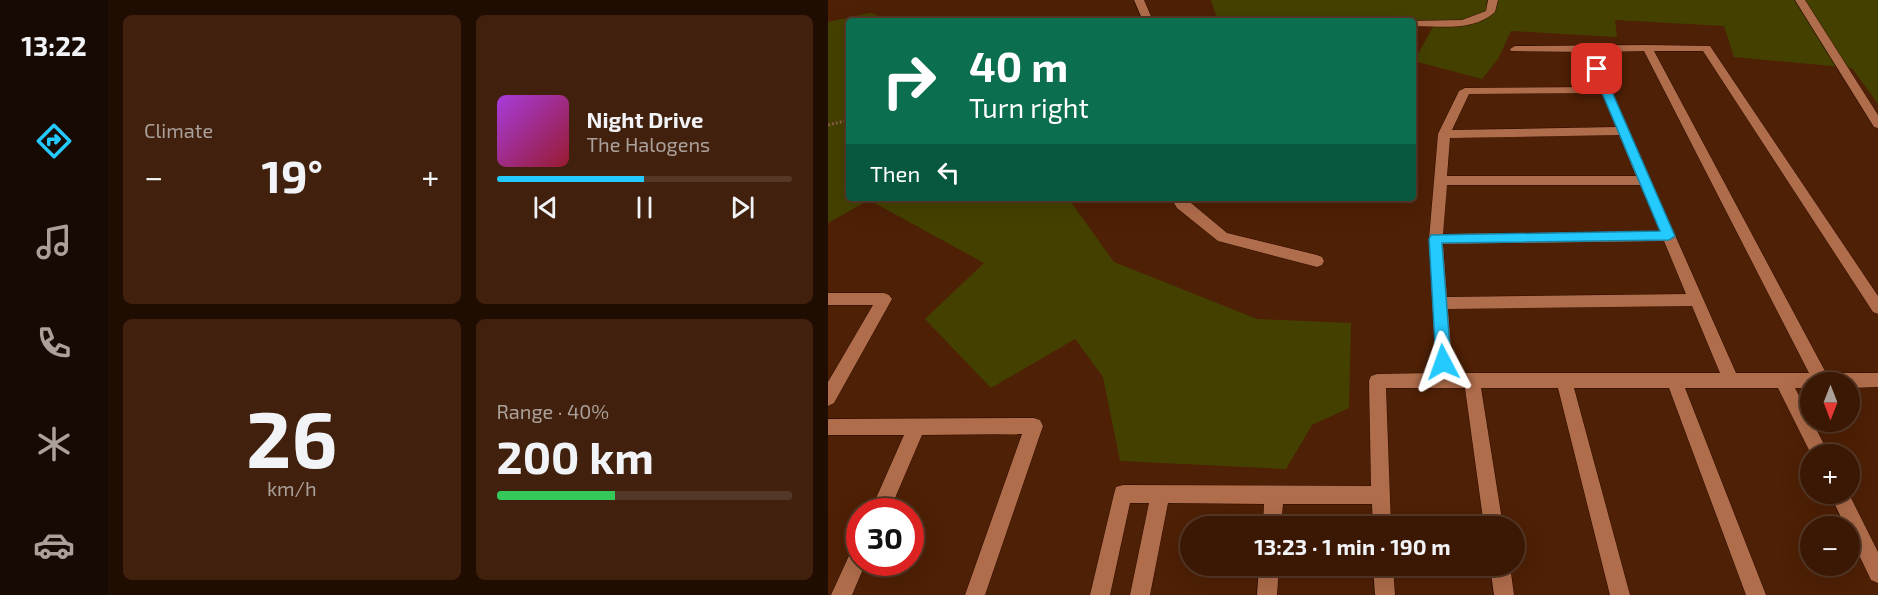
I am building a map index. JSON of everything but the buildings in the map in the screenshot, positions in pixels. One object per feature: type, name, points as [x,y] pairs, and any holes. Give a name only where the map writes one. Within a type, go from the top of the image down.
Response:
[{"type":"street","points":[[1139,0],[1147,18]]},
{"type":"street","points":[[1416,23],[1476,22],[1490,12],[1493,0]]},
{"type":"street","points":[[1800,0],[1878,124]]},
{"type":"street","points":[[1647,48],[1817,372]]},
{"type":"street","points":[[1515,49],[1706,48],[1878,308]]},
{"type":"street","points":[[1588,49],[1731,380]]},
{"type":"street","points":[[1444,381],[1436,239],[1443,134],[1465,91],[1606,90]]},
{"type":"street","points":[[1443,134],[1624,131]]},
{"type":"street","points":[[1440,181],[1645,180]]},
{"type":"street","points":[[1180,201],[1223,237],[1317,261]]},
{"type":"street","points":[[1436,239],[1669,236]]},
{"type":"street","points":[[828,299],[884,299],[828,398]]},
{"type":"street","points":[[1440,303],[1696,300]]},
{"type":"street","points":[[1674,380],[1756,595]]},
{"type":"street","points":[[1783,380],[1815,444]]},
{"type":"street","points":[[1382,516],[1377,381],[1800,380]]},
{"type":"street","points":[[1860,380],[1878,380]]},
{"type":"street","points":[[1472,381],[1492,516]]},
{"type":"street","points":[[1564,381],[1620,595]]},
{"type":"street","points":[[885,498],[917,426]]},
{"type":"street","points":[[828,427],[1034,426],[975,595]]},
{"type":"street","points":[[1100,595],[1124,494],[1381,495]]},
{"type":"street","points":[[1140,595],[1160,494]]},
{"type":"street","points":[[1273,516],[1274,495]]},
{"type":"street","points":[[1844,504],[1878,573]]},
{"type":"street","points":[[841,595],[850,576]]},
{"type":"street","points":[[1267,595],[1268,576]]},
{"type":"street","points":[[1383,576],[1384,595]]},
{"type":"street","points":[[1501,576],[1504,595]]},
{"type":"path","points":[[828,125],[846,121]]},
{"type":"shaded area","points":[[1211,0],[1878,0],[1878,104],[1852,68],[1734,57],[1724,26],[1615,20],[1617,37],[1511,31],[1498,59],[1482,79],[1416,62],[1416,57],[1434,25],[1416,22],[1416,18],[1217,18]]},
{"type":"shaded area","points":[[870,13],[885,18],[847,18]]},
{"type":"shaded area","points":[[846,18],[846,201],[867,201],[828,223],[828,22]]},
{"type":"shaded area","points":[[871,201],[1070,201],[1114,262],[1257,319],[1351,323],[1349,408],[1312,425],[1286,469],[1120,461],[1103,377],[1075,339],[991,388],[925,319],[984,263]]},
{"type":"route","points":[[1443,362],[1436,239],[1669,236],[1597,69]]}]
